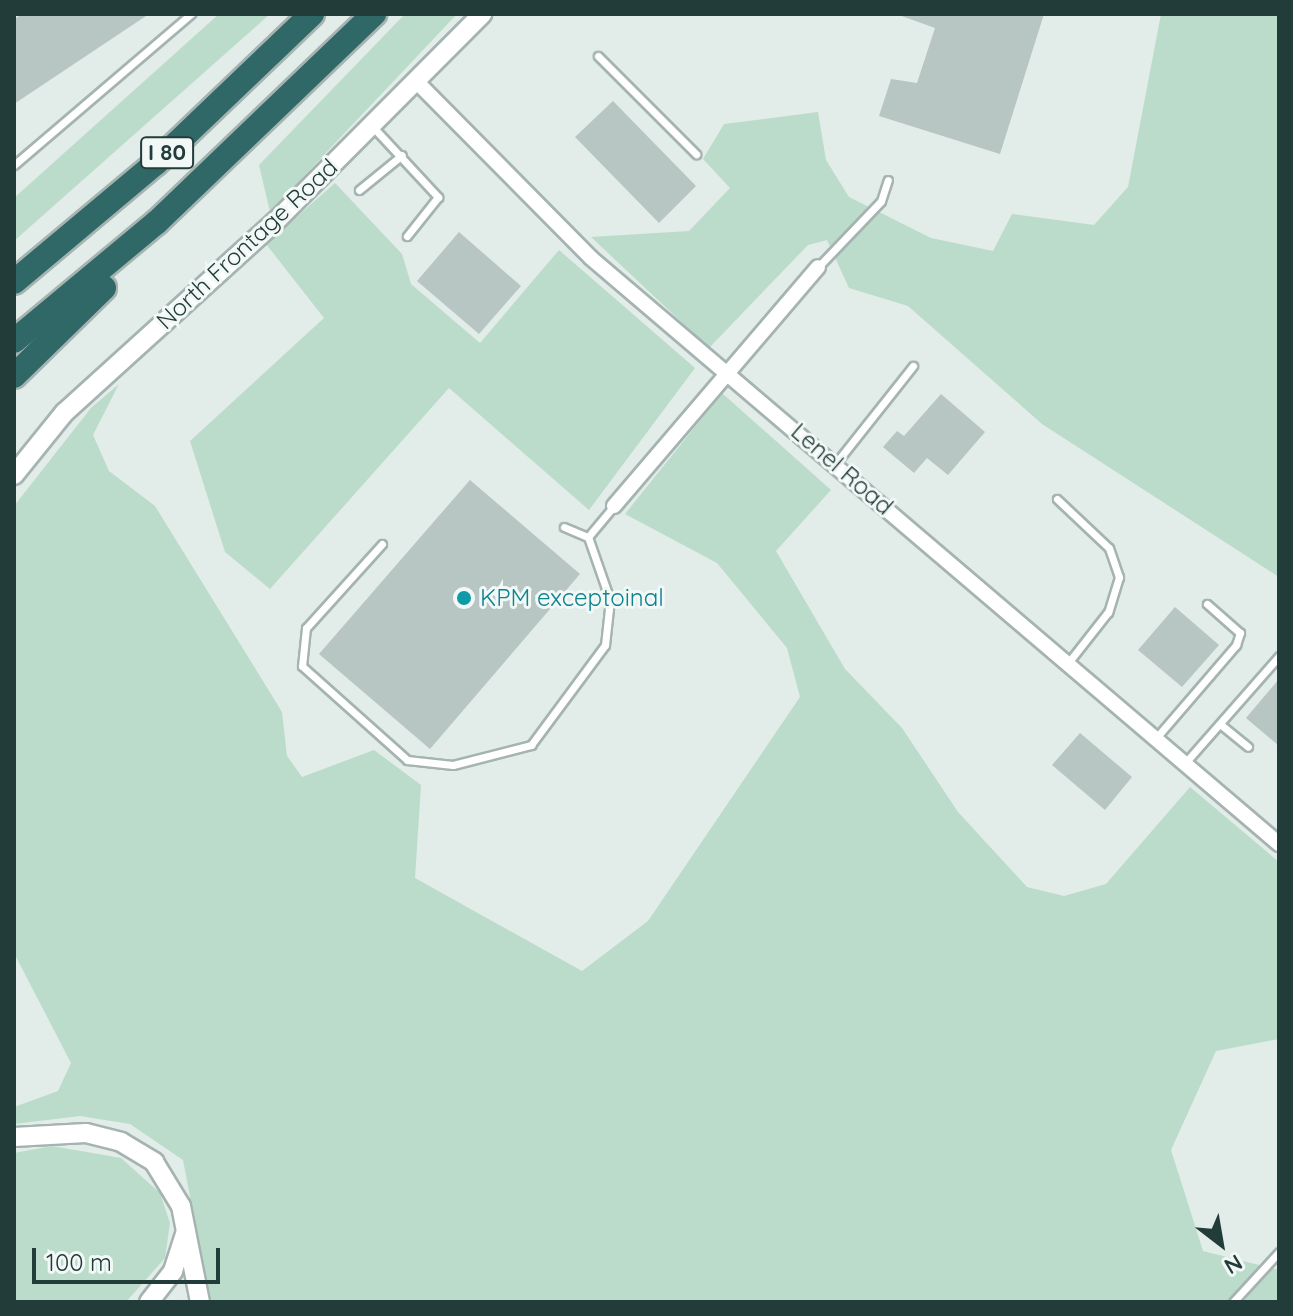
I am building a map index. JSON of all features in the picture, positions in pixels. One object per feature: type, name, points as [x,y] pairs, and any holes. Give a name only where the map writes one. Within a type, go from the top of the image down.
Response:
[{"type":"highway","name":"I 80","points":[[14,282],[156,163],[312,14]]},
{"type":"highway","name":"I 80","points":[[14,341],[157,222],[374,14]]},
{"type":"highway","points":[[14,376],[146,250],[157,222]]},
{"type":"main road","name":"North Frontage Road","points":[[14,475],[64,413],[372,127],[482,14]]},
{"type":"main road","points":[[14,1137],[75,1132],[132,1147],[171,1182],[186,1231],[200,1302]]},
{"type":"main road","points":[[149,1302],[173,1271],[186,1231]]},
{"type":"street","name":"Lenel Road","points":[[417,82],[591,258],[836,463],[1279,844]]},
{"type":"street","points":[[614,506],[729,375],[818,267]]},
{"type":"lane","points":[[14,165],[191,14]]},
{"type":"lane","points":[[598,56],[696,154]]},
{"type":"lane","points":[[372,127],[402,155],[438,197],[407,236]]},
{"type":"lane","points":[[359,190],[402,155]]},
{"type":"lane","points":[[818,267],[881,201],[888,180]]},
{"type":"lane","points":[[836,463],[913,366]]},
{"type":"lane","points":[[1057,499],[1109,548],[1119,577],[1108,612],[1068,663]]},
{"type":"lane","points":[[588,537],[614,506]]},
{"type":"lane","points":[[382,544],[306,628],[300,660],[313,681],[407,760],[437,768],[531,745],[605,645],[610,600],[588,537],[564,527]]},
{"type":"lane","points":[[1156,738],[1236,645],[1240,633],[1207,604]]},
{"type":"lane","points":[[1185,763],[1279,656]]},
{"type":"lane","points":[[1220,724],[1248,747]]},
{"type":"lane","points":[[1233,1302],[1279,1252]]},
{"type":"green space","points":[[219,14],[270,14],[14,241],[14,198]]},
{"type":"green space","points":[[405,14],[457,14],[270,212],[259,165]]},
{"type":"green space","points":[[1161,14],[1279,14],[1279,577],[1042,424],[908,306],[849,288],[827,240],[808,245],[709,348],[591,237],[689,231],[730,188],[703,159],[724,124],[818,112],[826,160],[849,197],[931,238],[993,251],[1012,214],[1094,225],[1128,187]]},
{"type":"green space","points":[[335,183],[402,254],[411,284],[480,343],[559,250],[695,368],[589,510],[449,388],[270,589],[225,552],[190,441],[324,318],[266,244]]},
{"type":"green space","points":[[119,384],[93,435],[109,471],[155,506],[282,712],[287,756],[302,777],[374,750],[421,785],[415,878],[582,971],[648,921],[800,697],[787,648],[717,563],[625,514],[722,393],[831,490],[776,551],[845,669],[902,728],[958,812],[1027,887],[1064,896],[1106,884],[1190,787],[1279,862],[1279,1039],[1216,1051],[1171,1150],[1203,1251],[1279,1270],[1279,1302],[210,1302],[183,1160],[130,1124],[80,1116],[14,1124],[14,1107],[58,1091],[71,1063],[14,953],[14,506],[91,408]]},
{"type":"green space","points":[[52,1146],[121,1158],[160,1193],[170,1223],[165,1258],[126,1302],[14,1302],[14,1153]]},
{"type":"building","points":[[23,14],[149,14],[14,104],[14,19]]},
{"type":"building","points":[[896,14],[1044,14],[1000,154],[879,116],[891,79],[917,83],[935,28]]},
{"type":"building","points":[[613,101],[696,186],[659,223],[575,137]]},
{"type":"building","points":[[459,232],[521,286],[479,334],[417,281]]},
{"type":"building","points":[[941,394],[985,432],[948,475],[927,458],[914,473],[883,447],[897,431],[904,436]]},
{"type":"building","name":"KPM exceptoinal","points":[[470,480],[580,574],[430,749],[319,654]]},
{"type":"building","points":[[1175,607],[1219,645],[1182,687],[1138,650]]},
{"type":"building","points":[[1279,679],[1279,746],[1246,718]]},
{"type":"building","points":[[1080,733],[1132,777],[1105,810],[1052,765]]},
{"type":"place","name":"KPM exceptoinal","points":[[464,598]]}]
